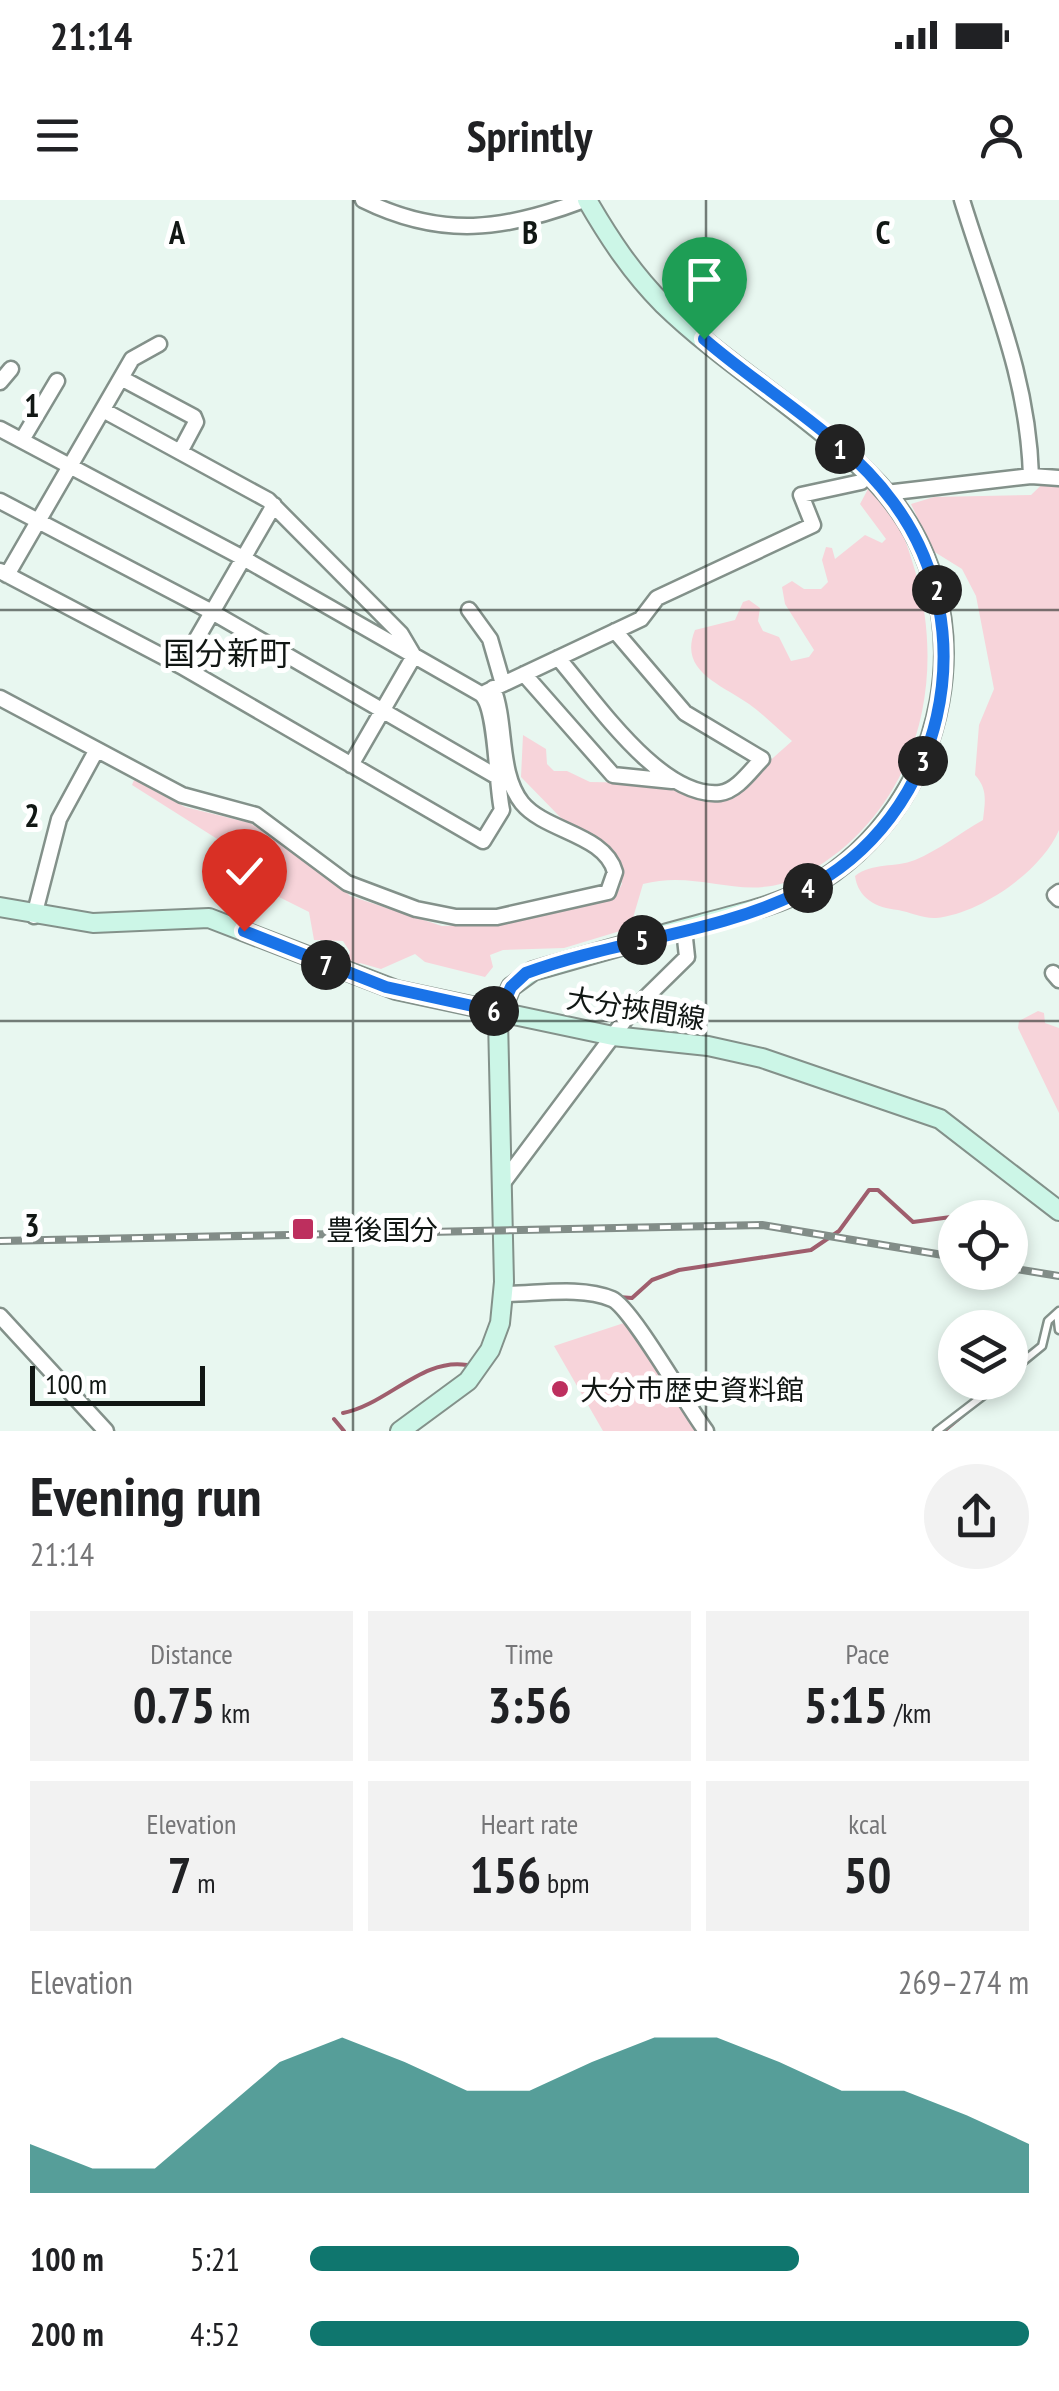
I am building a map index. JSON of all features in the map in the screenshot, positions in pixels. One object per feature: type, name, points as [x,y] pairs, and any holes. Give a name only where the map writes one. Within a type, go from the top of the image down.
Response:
[{"type":"street","points":[[363,200],[408,217],[490,228],[526,221],[586,200],[627,264],[665,305],[886,493],[926,558],[944,629],[942,702],[922,764],[885,822],[831,874],[783,900],[526,973],[511,987],[500,1012],[504,1294],[496,1336],[474,1374],[452,1396],[400,1431]]},
{"type":"street","points":[[962,200],[1017,362],[1030,421],[1031,476]]},
{"type":"street","points":[[159,344],[132,359],[39,521],[4,573],[181,666],[483,840],[502,810],[494,775],[490,638],[469,610]]},
{"type":"street","points":[[0,382],[11,369]]},
{"type":"street","points":[[121,378],[194,417],[196,422],[180,452]]},
{"type":"street","points":[[22,440],[57,381]]},
{"type":"street","points":[[103,410],[274,505],[383,612],[414,656]]},
{"type":"street","points":[[0,428],[243,558],[414,656],[493,689],[504,718],[516,795],[538,818],[606,854],[615,879],[608,892],[496,917],[446,916],[416,909],[343,880],[256,815],[182,796],[0,698]]},
{"type":"street","points":[[493,689],[641,619],[657,598],[814,525],[801,495],[861,482],[869,475]]},
{"type":"street","points":[[886,493],[1031,476],[1059,478]]},
{"type":"street","points":[[0,501],[212,612],[494,775]]},
{"type":"street","points":[[181,666],[274,505]]},
{"type":"street","points":[[524,674],[614,776],[672,781],[719,793],[738,784],[762,759],[685,714],[615,631]]},
{"type":"street","points":[[351,765],[414,656]]},
{"type":"street","points":[[558,658],[650,763],[672,781]]},
{"type":"street","points":[[34,916],[59,820],[96,751]]},
{"type":"street","name":"大分挾間線","points":[[0,907],[34,916],[93,923],[209,918],[386,987],[613,1036],[743,1053],[931,1115],[970,1138],[1059,1210]]},
{"type":"street","points":[[502,1184],[613,1036],[687,956],[684,928]]},
{"type":"street","points":[[504,1294],[582,1294],[618,1302],[635,1318],[670,1382],[706,1431]]},
{"type":"street","points":[[0,1316],[106,1431]]},
{"type":"lane","points":[[1058,1312],[1059,1330]]},
{"type":"lane","points":[[1028,1357],[1042,1346],[1048,1321],[1058,1312]]},
{"type":"lane","points":[[937,1431],[978,1400]]},
{"type":"shaded area","points":[[1059,468],[1059,830],[1024,875],[971,908],[931,918],[876,904],[864,896],[855,876],[869,869],[915,860],[983,820],[984,791],[975,775],[979,725],[994,689],[976,596],[962,569],[933,551],[911,504],[934,497],[1031,495]]},
{"type":"shaded area","points":[[868,489],[893,516],[916,574],[928,660],[924,702],[914,743],[897,782],[874,817],[844,848],[785,883],[765,887],[686,880],[643,884],[630,928],[564,948],[503,950],[490,955],[493,967],[485,977],[425,962],[415,954],[381,969],[360,963],[355,967],[346,963],[350,952],[343,941],[314,940],[309,912],[253,884],[241,854],[132,785],[134,780],[185,807],[250,823],[333,877],[350,896],[442,926],[503,924],[614,899],[622,884],[612,853],[561,818],[521,777],[523,735],[546,749],[547,764],[554,771],[567,771],[590,782],[648,783],[717,800],[728,798],[792,741],[697,666],[691,644],[695,630],[735,620],[743,602],[749,600],[760,608],[758,621],[763,631],[779,637],[791,661],[809,657],[814,650],[785,604],[782,587],[792,581],[804,589],[821,589],[828,582],[822,560],[826,547],[832,548],[835,559],[865,535],[882,543],[886,539],[860,504]]},
{"type":"shaded area","points":[[1038,1011],[1044,1013],[1045,1023],[1059,1028],[1059,1113],[1018,1028],[1019,1021]]},
{"type":"shaded area","points":[[630,1321],[665,1384],[698,1431],[603,1431],[554,1346]]},
{"type":"waterway","points":[[618,1297],[632,1298],[652,1280],[679,1270],[811,1250],[839,1231],[869,1190],[878,1190],[913,1222],[938,1219]]},
{"type":"waterway","points":[[343,1413],[435,1368],[467,1365]]},
{"type":"waterway","points":[[944,1431],[968,1411]]},
{"type":"waterway","points":[[334,1419],[344,1431]]},
{"type":"railway","points":[[0,1241],[762,1225],[938,1254]]},
{"type":"railway","points":[[1028,1271],[1059,1276]]},
{"type":"place","name":"豊後国分","points":[[303,1229]]},
{"type":"place","name":"大分市歴史資料館","points":[[560,1389]]},
{"type":"district","name":"国分新町","points":[[227,653]]},
{"type":"route","points":[[244,931],[386,987],[500,1012],[506,994],[526,973],[783,900],[808,888],[856,853],[894,810],[927,751],[943,692],[944,629],[926,558],[908,523],[869,475],[704,339]]}]
